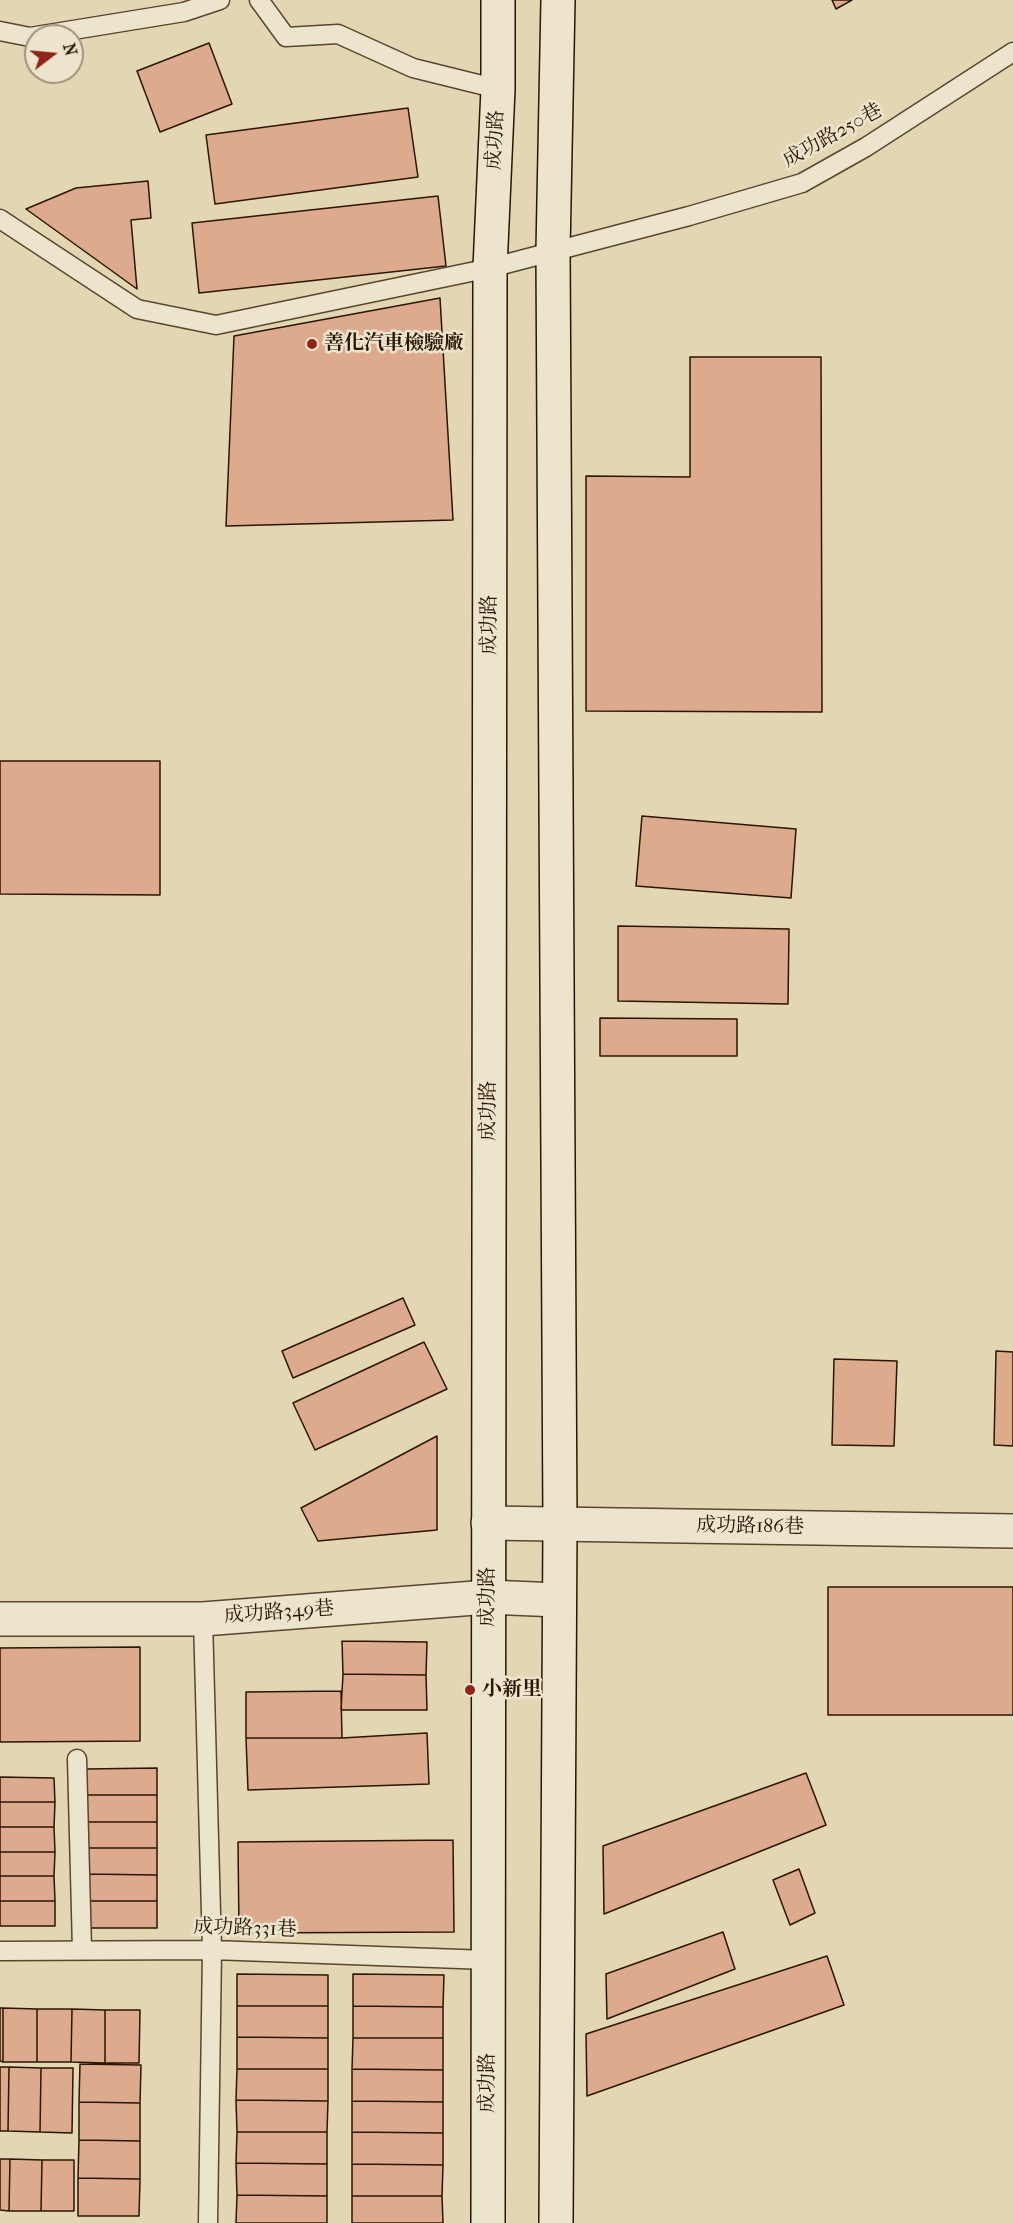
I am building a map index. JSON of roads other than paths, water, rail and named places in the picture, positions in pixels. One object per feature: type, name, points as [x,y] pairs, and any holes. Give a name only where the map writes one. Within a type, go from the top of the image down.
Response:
[{"type":"main road","name":"成功路","points":[[488,2223],[490,268],[498,89],[498,0]]},
{"type":"main road","points":[[556,2223],[560,1524],[554,251],[558,0]]},
{"type":"main road","name":"成功路186巷","points":[[488,1523],[1013,1531]]},
{"type":"main road","name":"成功路349巷","points":[[0,1619],[203,1619],[488,1597],[558,1600]]},
{"type":"lane","points":[[0,31],[30,37],[184,12],[220,0]]},
{"type":"lane","points":[[259,0],[286,37],[338,34],[413,68],[498,89]]},
{"type":"lane","name":"成功路250巷","points":[[0,219],[137,309],[216,325],[490,268],[689,216],[802,183],[867,147],[1013,52]]},
{"type":"lane","points":[[203,1619],[212,1950],[208,2223]]},
{"type":"lane","points":[[77,1759],[82,1950]]},
{"type":"lane","name":"成功路331巷","points":[[0,1951],[212,1950],[488,1960]]},
{"type":"place","name":"善化汽車檢驗廠","points":[[312,344]]},
{"type":"place","name":"小新里","points":[[470,1690]]}]
